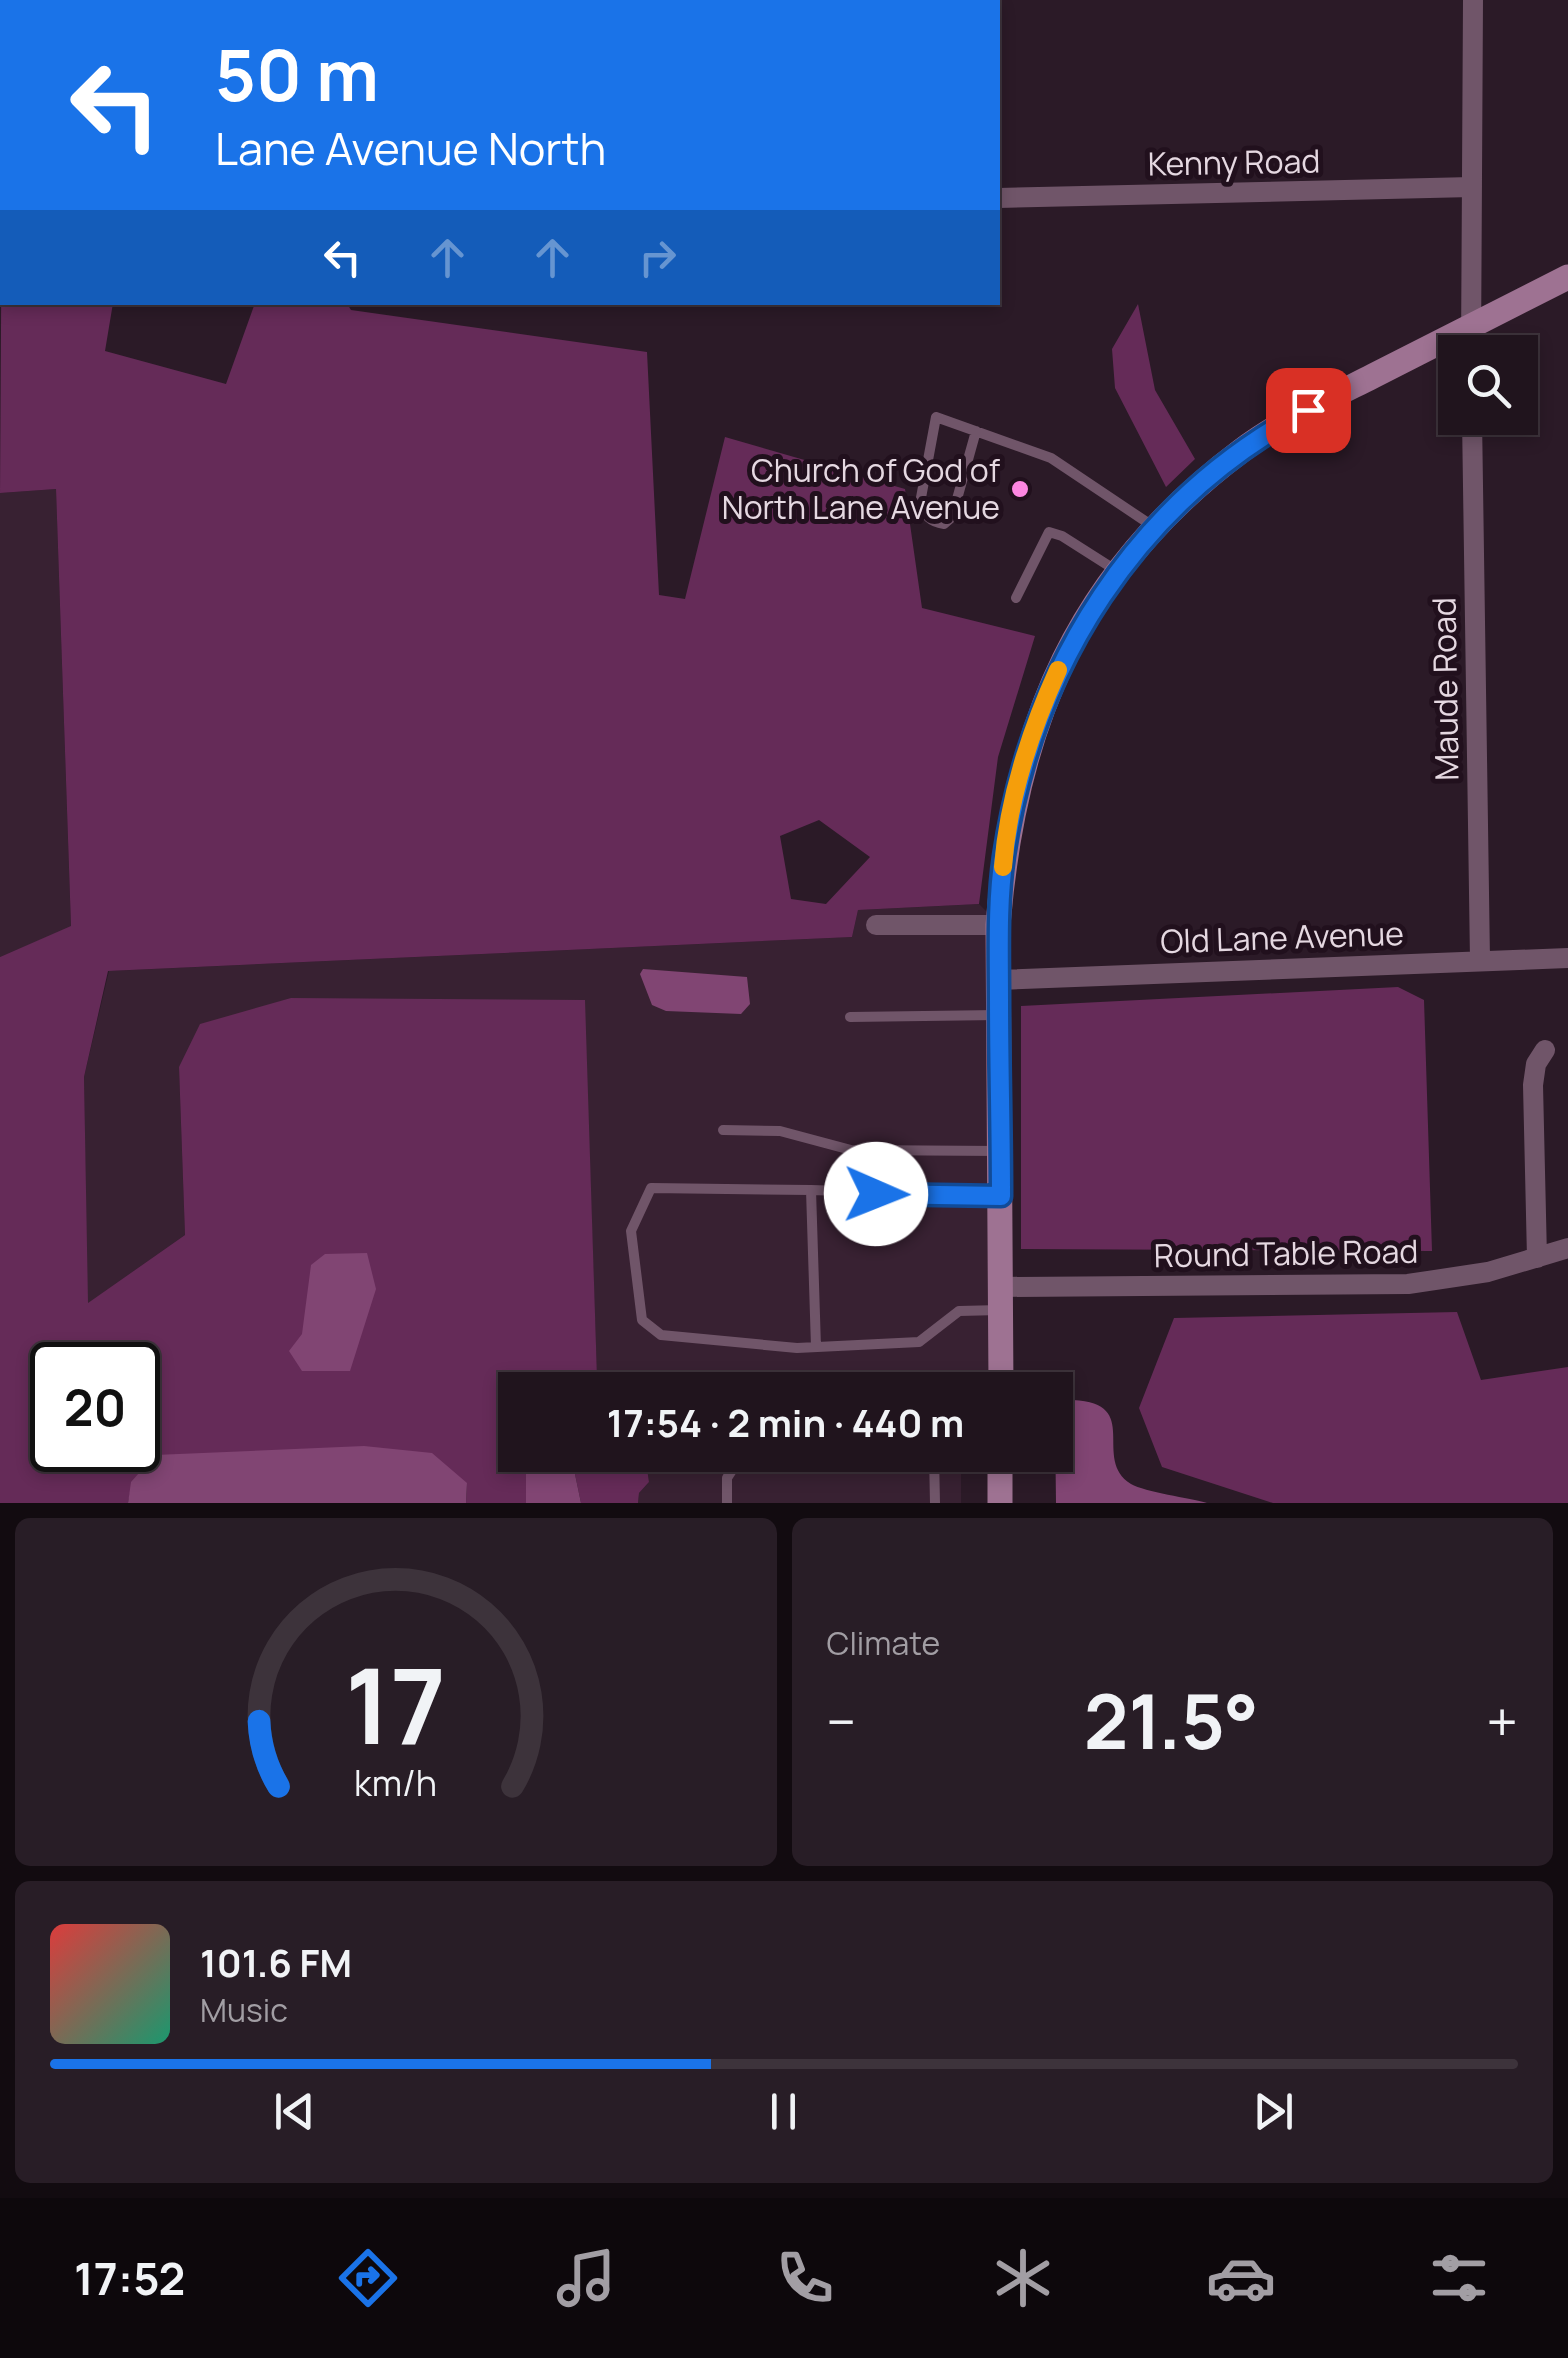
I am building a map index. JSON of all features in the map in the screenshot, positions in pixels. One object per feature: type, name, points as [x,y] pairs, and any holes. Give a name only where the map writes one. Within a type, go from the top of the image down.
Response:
[{"type":"main road","points":[[1001,1372],[998,925],[1004,858],[1016,793],[1038,714],[1076,637],[1118,572],[1155,528],[1243,449],[1284,423],[1568,277]]},
{"type":"main road","points":[[1000,1472],[1000,1503]]},
{"type":"street","points":[[1471,335],[1474,0]]},
{"type":"street","name":"Kenny Road","points":[[1000,198],[1472,187]]},
{"type":"street","name":"Maude Road","points":[[1472,435],[1480,960]]},
{"type":"street","points":[[876,926],[998,925]]},
{"type":"street","name":"Old Lane Avenue","points":[[999,980],[1568,958]]},
{"type":"street","points":[[1537,1258],[1533,1084],[1536,1064],[1545,1050]]},
{"type":"street","name":"Round Table Road","points":[[1001,1299],[1408,1284],[1488,1272],[1568,1248]]},
{"type":"lane","points":[[976,431],[952,517],[944,524],[935,522],[924,515],[920,503],[936,418],[976,431],[1051,458],[1155,528]]},
{"type":"lane","points":[[1016,598],[1049,532],[1062,536],[1118,572]]},
{"type":"lane","points":[[850,1017],[999,1015]]},
{"type":"lane","points":[[723,1130],[780,1130],[851,1150],[1000,1151]]},
{"type":"lane","points":[[873,1150],[876,1194]]},
{"type":"lane","points":[[1001,1196],[651,1188],[631,1231],[642,1320],[660,1335],[816,1347],[919,1342],[959,1311],[1001,1299]]},
{"type":"lane","points":[[811,1190],[816,1347]]},
{"type":"lane","points":[[727,1503],[727,1478],[731,1472]]},
{"type":"lane","points":[[934,1472],[935,1503]]},
{"type":"shaded area","points":[[1138,304],[1155,390],[1195,459],[1166,487],[1115,388],[1112,349]]},
{"type":"shaded area","points":[[1,305],[113,305],[105,351],[226,384],[254,305],[348,305],[351,310],[647,352],[659,595],[685,599],[725,437],[905,489],[922,608],[1035,636],[998,757],[979,904],[858,910],[852,937],[108,971],[84,1077],[88,1303],[185,1235],[179,1067],[200,1024],[291,998],[585,1000],[597,1372],[498,1372],[498,1472],[526,1472],[526,1503],[466,1503],[467,1483],[132,1482],[128,1503],[0,1503],[0,957],[71,926],[56,489],[0,493]],"holes":[[[819,820],[870,857],[826,904],[791,899],[780,836]]]},
{"type":"shaded area","points":[[56,489],[71,927],[0,957],[0,493]]},
{"type":"shaded area","points":[[979,904],[989,914],[988,1372],[597,1372],[584,1000],[179,1067],[185,1235],[87,1304],[84,1077],[109,971],[852,937],[858,910]]},
{"type":"shaded area","points":[[643,969],[747,977],[750,1004],[741,1014],[666,1011],[652,1005],[640,974]]},
{"type":"shaded area","points":[[1398,987],[1424,1000],[1432,1251],[1021,1249],[1021,1006]]},
{"type":"shaded area","points":[[367,1253],[376,1289],[350,1371],[302,1371],[289,1351],[302,1334],[311,1265],[325,1254]]},
{"type":"shaded area","points":[[1457,1312],[1481,1380],[1568,1367],[1568,1503],[1273,1503],[1162,1467],[1139,1408],[1174,1318]]},
{"type":"shaded area","points":[[1073,1400],[1094,1403],[1106,1411],[1112,1421],[1115,1461],[1131,1484],[1207,1503],[1056,1503],[1056,1472],[1073,1472]]},
{"type":"shaded area","points":[[364,1446],[432,1453],[467,1483],[466,1503],[128,1503],[131,1482],[140,1472],[160,1472],[160,1455]]},
{"type":"shaded area","points":[[526,1472],[575,1472],[581,1503],[526,1503]]},
{"type":"shaded area","points":[[575,1472],[648,1472],[649,1482],[639,1493],[638,1503],[581,1503]]},
{"type":"shaded area","points":[[648,1472],[961,1472],[961,1503],[638,1503],[639,1493],[649,1482]]},
{"type":"slow traffic","points":[[1003,867],[1026,752],[1058,670]]},
{"type":"place","name":"Church of God of North Lane Avenue","points":[[1020,489]]},
{"type":"route","points":[[876,1194],[1001,1196],[998,925],[1004,858],[1016,793],[1038,714],[1058,669],[1104,591],[1155,528],[1243,449],[1308,410]]}]
